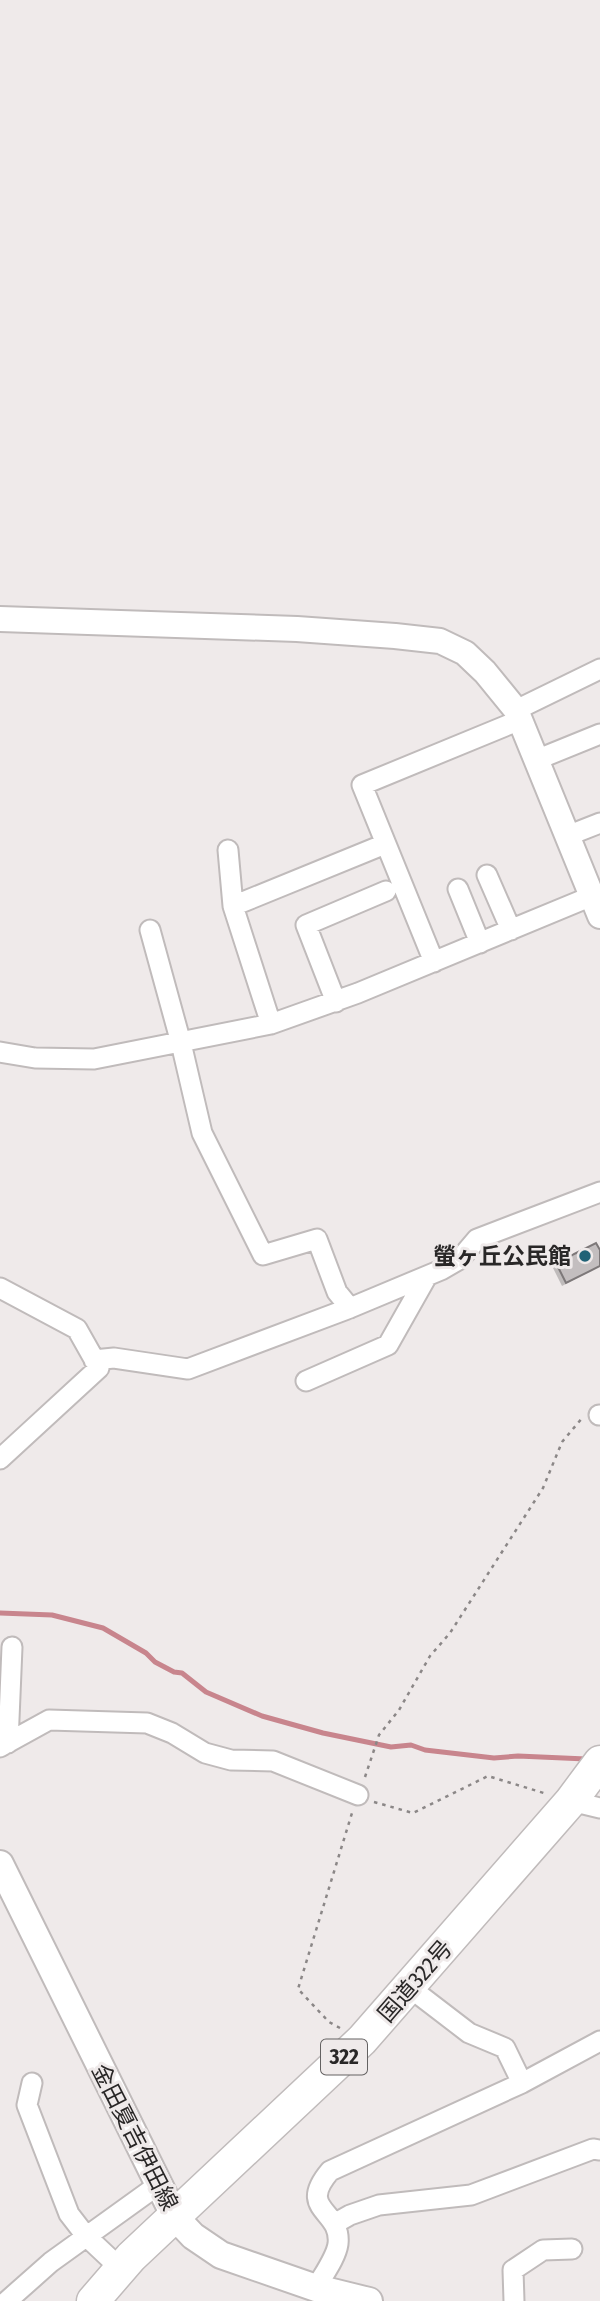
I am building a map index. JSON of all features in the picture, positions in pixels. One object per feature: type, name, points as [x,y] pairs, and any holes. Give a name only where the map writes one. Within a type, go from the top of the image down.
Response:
[{"type":"highway","name":"国道322号","points":[[93,2301],[121,2269],[362,2040],[582,1801],[600,1762]]},
{"type":"main road","name":"金田夏吉伊田線","points":[[0,1864],[175,2217],[193,2236],[221,2255],[316,2288],[369,2301]]},
{"type":"street","points":[[0,619],[297,629],[440,641],[465,653],[518,715],[596,906],[511,930],[336,1002],[271,1024],[94,1059],[35,1058],[0,1052]]},
{"type":"street","points":[[434,962],[362,785],[518,715],[600,669]]},
{"type":"street","points":[[536,760],[600,734]]},
{"type":"street","points":[[568,836],[600,823]]},
{"type":"street","points":[[233,906],[385,844]]},
{"type":"street","points":[[228,850],[233,906],[271,1024]]},
{"type":"street","points":[[487,875],[511,930]]},
{"type":"street","points":[[458,889],[480,943]]},
{"type":"street","points":[[336,1002],[306,925],[386,891]]},
{"type":"street","points":[[150,930],[202,1133],[263,1255],[317,1239],[337,1292],[350,1308]]},
{"type":"street","points":[[94,1360],[114,1358],[188,1369],[427,1276],[460,1259],[477,1239],[600,1192]]},
{"type":"street","points":[[306,1381],[388,1345],[427,1276]]},
{"type":"street","points":[[0,1288],[77,1329],[99,1368],[0,1459]]},
{"type":"street","points":[[4,1745],[12,1647]]},
{"type":"street","points":[[4,1745],[49,1720],[147,1723],[205,1753],[231,1760],[273,1761],[358,1795]]},
{"type":"street","points":[[409,1987],[469,2033],[505,2048],[522,2083]]},
{"type":"street","points":[[316,2288],[338,2246],[334,2224],[317,2201],[318,2185],[330,2171],[522,2083],[600,2041]]},
{"type":"street","points":[[32,2082],[27,2105],[69,2214],[86,2236],[121,2269]]},
{"type":"street","points":[[334,2224],[379,2205],[471,2196],[593,2149],[600,2150]]},
{"type":"street","points":[[7,2301],[51,2262],[158,2185]]},
{"type":"street","points":[[514,2301],[513,2270],[543,2250],[572,2249]]},
{"type":"path","points":[[362,2040],[329,2022],[298,1989],[379,1735],[399,1710],[430,1656],[450,1633],[543,1488],[562,1442],[595,1415]]},
{"type":"path","points":[[358,1795],[381,1805],[413,1813],[488,1776],[582,1801]]},
{"type":"building","name":"螢ヶ丘公民館","points":[[596,1243],[600,1250],[600,1266],[566,1283],[556,1263]]},
{"type":"waterway","points":[[0,1613],[52,1615],[103,1628],[146,1653],[155,1662],[182,1673],[206,1692],[262,1716],[323,1733],[391,1747],[411,1745],[425,1750],[494,1758],[518,1756],[586,1759]]},
{"type":"place","name":"螢ヶ丘公民館","points":[[585,1256]]}]
